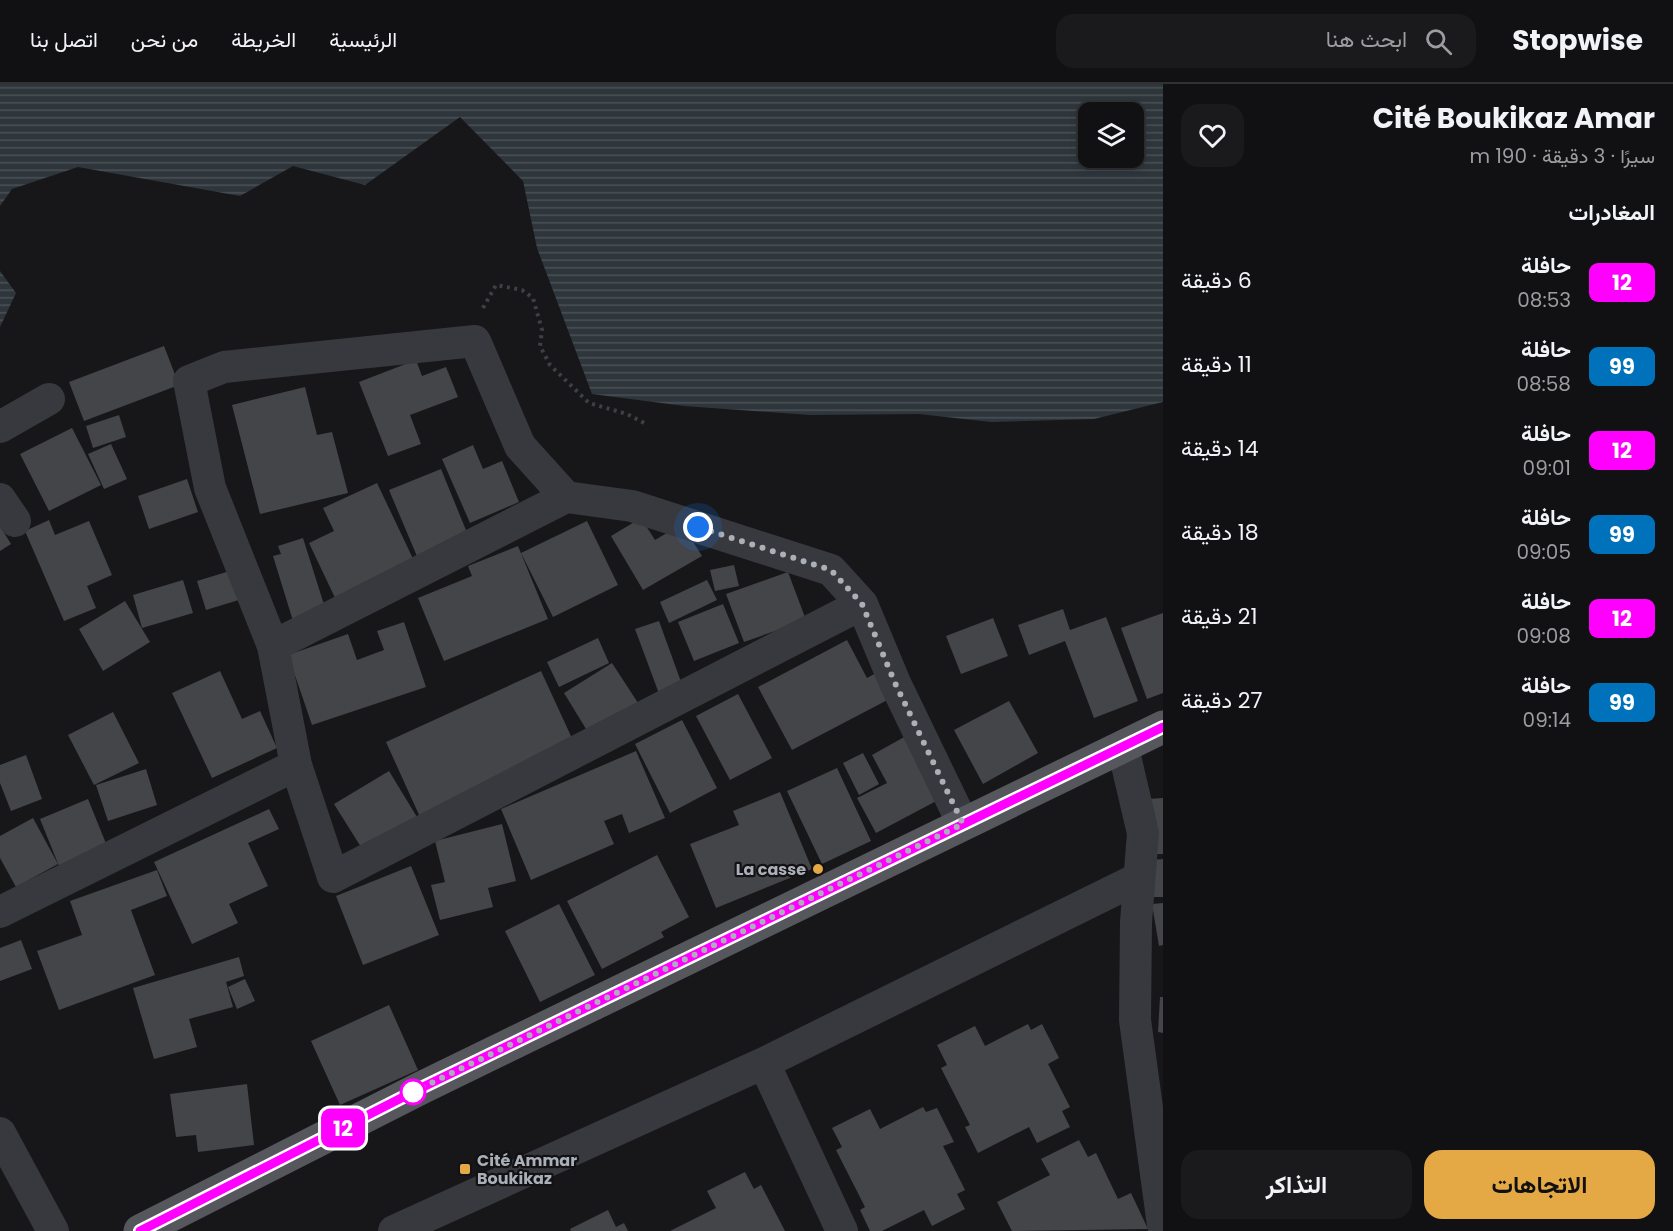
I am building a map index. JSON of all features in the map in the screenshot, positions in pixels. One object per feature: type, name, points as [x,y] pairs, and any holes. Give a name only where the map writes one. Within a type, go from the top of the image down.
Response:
[{"type":"main road","points":[[140,1231],[421,1088],[1163,727]]},
{"type":"street","points":[[566,496],[520,446],[476,341],[224,367],[189,381],[210,488],[273,646],[296,765],[333,877],[862,604]]},
{"type":"street","points":[[0,427],[49,399]]},
{"type":"street","points":[[273,646],[566,496],[632,506],[831,570],[862,604],[895,683],[963,824]]},
{"type":"street","points":[[1123,748],[1143,833],[1139,878],[1134,1020],[1163,1225]]},
{"type":"street","points":[[0,912],[296,765]]},
{"type":"street","points":[[394,1231],[764,1063],[1139,878]]},
{"type":"street","points":[[764,1063],[842,1231]]},
{"type":"street","points":[[0,1133],[53,1231]]},
{"type":"path","points":[[476,341],[484,302],[495,285],[522,290],[533,298],[542,330],[540,346],[550,365],[589,403],[627,414],[648,425]]},
{"type":"shaded area","points":[[0,84],[1163,84],[1163,402],[1094,419],[991,422],[919,414],[810,415],[684,406],[592,394],[537,248],[523,181],[460,117],[365,185],[293,166],[240,196],[78,167],[12,189],[0,206]]},
{"type":"shaded area","points":[[0,271],[16,293],[0,327]]},
{"type":"building","points":[[164,346],[179,385],[84,421],[69,382]]},
{"type":"building","points":[[416,360],[422,376],[446,367],[458,397],[410,415],[421,444],[388,456],[359,382]]},
{"type":"building","points":[[305,387],[317,435],[332,432],[348,493],[260,514],[232,405]]},
{"type":"building","points":[[119,415],[126,437],[93,448],[86,426]]},
{"type":"building","points":[[72,428],[101,485],[49,511],[20,454]]},
{"type":"building","points":[[111,444],[127,479],[104,489],[88,454]]},
{"type":"building","points":[[473,445],[483,469],[502,461],[519,502],[470,523],[442,459]]},
{"type":"building","points":[[441,469],[470,540],[419,561],[389,490]]},
{"type":"building","points":[[187,479],[198,512],[149,529],[138,496]]},
{"type":"building","points":[[377,483],[416,565],[337,602],[309,543],[334,531],[323,508]]},
{"type":"building","points":[[641,518],[655,540],[682,524],[702,556],[643,590],[611,536]]},
{"type":"building","points":[[49,520],[55,535],[89,521],[112,575],[87,586],[96,608],[64,621],[25,531]]},
{"type":"building","points":[[587,521],[618,585],[553,617],[521,553]]},
{"type":"building","points":[[0,526],[11,544],[0,551]]},
{"type":"building","points":[[303,538],[326,611],[293,621],[273,556],[281,554],[278,546]]},
{"type":"building","points":[[518,546],[548,619],[444,661],[418,598],[472,576],[468,566]]},
{"type":"building","points":[[734,565],[739,586],[715,591],[710,570]]},
{"type":"building","points":[[233,570],[242,599],[206,610],[197,581]]},
{"type":"building","points":[[788,572],[806,620],[744,642],[726,594]]},
{"type":"building","points":[[183,580],[193,613],[142,628],[133,595]]},
{"type":"building","points":[[707,580],[717,600],[669,623],[660,602]]},
{"type":"building","points":[[125,601],[150,642],[103,671],[79,629]]},
{"type":"building","points":[[723,604],[739,643],[694,661],[678,622]]},
{"type":"building","points":[[1063,609],[1070,630],[1106,617],[1138,701],[1094,718],[1065,641],[1029,655],[1018,625]]},
{"type":"building","points":[[1163,613],[1163,693],[1147,699],[1121,628]]},
{"type":"building","points":[[993,618],[1008,656],[961,674],[946,636]]},
{"type":"building","points":[[659,621],[684,690],[661,699],[635,629]]},
{"type":"building","points":[[404,622],[426,687],[312,725],[288,655],[348,634],[357,660],[384,650],[377,631]]},
{"type":"building","points":[[598,638],[609,663],[559,687],[547,662]]},
{"type":"building","points":[[847,640],[867,678],[883,669],[897,695],[792,750],[758,687]]},
{"type":"building","points":[[612,663],[640,706],[591,737],[564,693]]},
{"type":"building","points":[[220,671],[242,719],[260,711],[277,748],[212,778],[172,693]]},
{"type":"building","points":[[541,671],[576,747],[420,817],[386,742]]},
{"type":"building","points":[[738,694],[772,758],[730,780],[696,716]]},
{"type":"building","points":[[1009,701],[1038,753],[983,784],[954,730]]},
{"type":"building","points":[[113,712],[139,763],[94,785],[68,735]]},
{"type":"building","points":[[682,720],[717,788],[670,813],[635,744]]},
{"type":"building","points":[[906,736],[940,799],[876,833],[857,798],[887,783],[872,755]]},
{"type":"building","points":[[636,751],[665,818],[629,833],[622,814],[604,821],[614,844],[531,880],[501,809]]},
{"type":"building","points":[[863,753],[879,784],[859,795],[843,763]]},
{"type":"building","points":[[26,755],[42,799],[11,811],[0,783],[0,765]]},
{"type":"building","points":[[837,768],[871,841],[822,864],[787,791]]},
{"type":"building","points":[[146,769],[157,805],[108,821],[96,785]]},
{"type":"building","points":[[389,771],[420,822],[366,855],[334,804]]},
{"type":"building","points":[[780,792],[812,869],[716,908],[690,844],[739,825],[733,811]]},
{"type":"building","points":[[1163,798],[1163,854],[1150,854],[1148,799]]},
{"type":"building","points":[[88,799],[107,846],[59,866],[40,819]]},
{"type":"building","points":[[269,809],[279,829],[248,843],[268,886],[229,904],[238,923],[192,944],[154,862]]},
{"type":"building","points":[[33,818],[58,864],[16,887],[0,858],[0,836]]},
{"type":"building","points":[[502,824],[516,881],[488,888],[493,907],[440,920],[431,885],[445,882],[435,841]]},
{"type":"building","points":[[657,855],[689,917],[661,932],[664,937],[602,969],[567,901]]},
{"type":"building","points":[[1163,859],[1163,897],[1154,897],[1151,860]]},
{"type":"building","points":[[411,866],[439,935],[363,965],[336,896]]},
{"type":"building","points":[[157,870],[167,896],[131,910],[155,975],[59,1010],[37,951],[82,935],[70,901]]},
{"type":"building","points":[[1163,903],[1163,945],[1159,946],[1152,904]]},
{"type":"building","points":[[559,904],[595,975],[540,1002],[505,931]]},
{"type":"building","points":[[21,940],[32,969],[0,981],[0,948]]},
{"type":"building","points":[[239,957],[244,976],[226,982],[233,1007],[189,1019],[197,1047],[154,1059],[133,988]]},
{"type":"building","points":[[245,979],[255,1001],[237,1009],[228,987]]},
{"type":"building","points":[[1160,997],[1163,997],[1163,1033],[1158,1032]]},
{"type":"building","points":[[389,1005],[418,1070],[340,1105],[311,1041]]},
{"type":"building","points":[[1028,1024],[1031,1030],[1042,1024],[1059,1058],[1048,1064],[1070,1107],[1062,1111],[1070,1127],[1037,1143],[1029,1127],[978,1153],[965,1127],[970,1125],[941,1068],[947,1065],[937,1045],[975,1026],[985,1046]]},
{"type":"building","points":[[247,1084],[254,1145],[198,1152],[196,1135],[176,1137],[170,1094]]},
{"type":"building","points":[[923,1107],[926,1112],[937,1108],[954,1142],[943,1146],[965,1190],[957,1194],[965,1209],[932,1226],[924,1210],[882,1231],[870,1231],[860,1210],[865,1207],[836,1150],[842,1147],[832,1128],[870,1109],[880,1129]]},
{"type":"building","points":[[1079,1140],[1088,1157],[1096,1153],[1118,1199],[1131,1193],[1148,1229],[1012,1231],[997,1202],[1050,1175],[1041,1159]]},
{"type":"building","points":[[745,1172],[754,1189],[761,1185],[785,1231],[670,1231],[716,1208],[707,1191]]},
{"type":"building","points":[[608,1210],[616,1227],[624,1223],[628,1231],[571,1231],[570,1229]]},
{"type":"bus line","name":"12","points":[[140,1231],[421,1088],[1163,727]]},
{"type":"place","name":"La casse","points":[[818,869]]},
{"type":"place","name":"Cité Ammar Boukikaz","points":[[465,1169]]},
{"type":"route","points":[[413,1092],[721,944],[963,824],[895,683],[862,604],[831,570],[698,527]]}]
